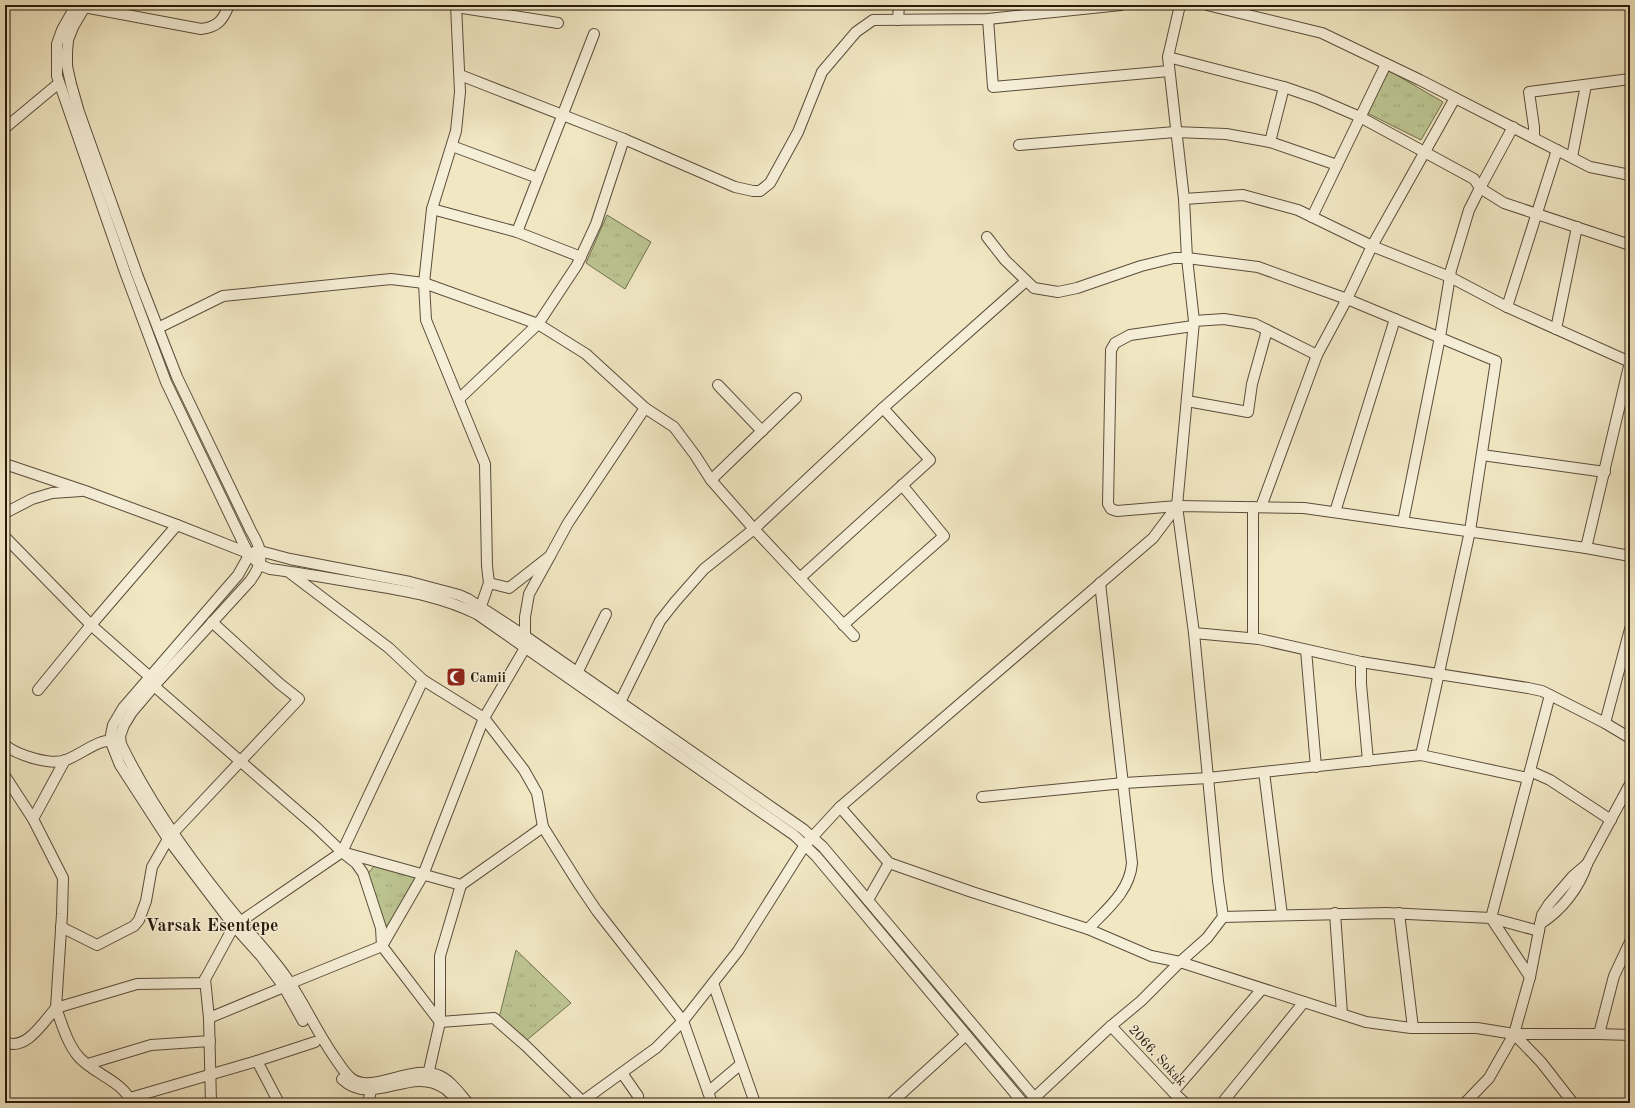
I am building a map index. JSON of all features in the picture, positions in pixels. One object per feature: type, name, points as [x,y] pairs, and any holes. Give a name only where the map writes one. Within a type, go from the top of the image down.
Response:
[{"type":"street","points":[[82,6],[201,29],[211,27],[220,22],[223,19],[229,5]]},
{"type":"street","points":[[898,20],[899,5]]},
{"type":"street","points":[[460,75],[624,140],[734,187],[752,191],[760,191],[770,183],[798,132],[822,72],[856,32],[873,20],[988,19],[1121,5]]},
{"type":"street","points":[[5,464],[85,491],[248,553],[260,551],[290,559],[410,582],[459,594],[481,606],[812,836],[868,900],[1034,1101],[1207,938],[1223,917],[1218,881],[1194,632],[1177,506],[1194,323],[1187,258],[1184,199],[1175,132],[1168,57],[1180,5]]},
{"type":"street","points":[[1207,5],[1322,33],[1455,98],[1590,167],[1630,174]]},
{"type":"street","points":[[82,6],[62,30],[57,44],[56,76],[135,300],[166,382],[248,553],[260,565],[270,569],[403,590],[442,599],[477,614],[781,826],[805,845],[822,862],[1023,1103]]},
{"type":"street","points":[[82,6],[68,40],[67,66],[79,112],[127,247],[177,377],[251,531],[259,544],[260,551],[260,565],[250,581],[226,608],[123,708],[113,725],[110,740],[120,765],[170,836],[261,956],[287,985],[344,1072],[352,1079],[361,1083],[370,1084],[410,1074],[427,1077],[444,1088],[459,1103]]},
{"type":"street","points":[[481,606],[489,584],[487,566],[485,464],[460,399],[426,320],[424,283],[432,209],[456,131],[460,92],[460,75],[456,6],[558,23]]},
{"type":"street","points":[[988,19],[993,87],[1169,71]]},
{"type":"street","points":[[517,232],[594,34]]},
{"type":"street","points":[[1168,57],[1284,87],[1316,98],[1360,117],[1474,179],[1480,188],[1504,202],[1630,245]]},
{"type":"street","points":[[1312,217],[1386,64]]},
{"type":"street","points":[[1534,138],[1529,92],[1630,79]]},
{"type":"street","points":[[5,128],[59,83]]},
{"type":"street","points":[[1572,157],[1586,84]]},
{"type":"street","points":[[1270,142],[1284,87]]},
{"type":"street","points":[[1252,638],[1257,507],[1317,356],[1347,299],[1372,246],[1455,98]]},
{"type":"street","points":[[1403,522],[1440,337],[1450,278],[1469,210],[1513,128]]},
{"type":"street","points":[[1020,145],[1175,132],[1226,134],[1270,142],[1337,165]]},
{"type":"street","points":[[460,399],[538,324],[577,265],[596,224],[624,140]]},
{"type":"street","points":[[452,146],[538,178]]},
{"type":"street","points":[[1507,307],[1557,150]]},
{"type":"street","points":[[1184,199],[1243,195],[1298,210],[1372,246],[1450,278],[1507,307],[1630,362],[1586,548]]},
{"type":"street","points":[[432,209],[517,232],[581,257]]},
{"type":"street","points":[[1556,329],[1577,227]]},
{"type":"street","points":[[987,237],[1005,260],[1034,288],[1058,292],[1076,288],[1141,266],[1174,258],[1187,258],[1258,267],[1347,299],[1496,361],[1470,531],[1421,755]]},
{"type":"street","points":[[158,328],[222,296],[391,279],[424,283],[538,324],[586,354],[645,408],[674,427],[711,480],[754,529],[854,636]]},
{"type":"street","points":[[620,702],[652,640],[655,630],[675,602],[704,569],[754,529],[884,408],[1026,281]]},
{"type":"street","points":[[1336,512],[1395,319]]},
{"type":"street","points":[[1317,356],[1255,324],[1224,320],[1194,323],[1130,335],[1115,343],[1111,350],[1108,504],[1111,509],[1117,511],[1177,506],[1304,508],[1586,548],[1630,556]]},
{"type":"street","points":[[1187,401],[1248,412],[1252,384],[1267,330]]},
{"type":"street","points":[[718,385],[762,431]]},
{"type":"street","points":[[711,480],[796,398]]},
{"type":"street","points":[[210,1018],[382,946],[422,875],[484,718],[525,648],[525,617],[529,594],[568,523],[645,408]]},
{"type":"street","points":[[800,578],[930,460],[884,408]]},
{"type":"street","points":[[1482,455],[1605,472]]},
{"type":"street","points":[[843,625],[944,536],[902,486]]},
{"type":"street","points":[[5,513],[32,499],[52,493],[85,491]]},
{"type":"street","points":[[440,1022],[494,1018],[581,1102],[656,1048],[683,1021],[738,951],[805,845],[840,807],[1153,538],[1177,506]]},
{"type":"street","points":[[38,690],[91,625],[177,525]]},
{"type":"street","points":[[5,536],[91,625],[241,762],[356,863],[363,873],[381,928],[382,946],[440,1022]]},
{"type":"street","points":[[170,836],[129,761],[120,740],[120,736],[124,725],[152,681],[238,575],[247,559],[248,553]]},
{"type":"street","points":[[489,584],[509,588],[550,556]]},
{"type":"street","points":[[288,572],[389,648],[422,680],[484,718],[524,770],[537,793],[544,827],[597,911],[683,1021],[712,1103]]},
{"type":"street","points":[[1088,928],[1121,894],[1132,869],[1124,783],[1100,583]]},
{"type":"street","points":[[217,601],[226,608]]},
{"type":"street","points":[[577,673],[606,614]]},
{"type":"street","points":[[61,927],[97,945],[134,926],[139,920],[146,901],[152,867],[170,836],[299,699],[280,684],[212,622]]},
{"type":"street","points":[[1606,722],[1630,629]]},
{"type":"street","points":[[1194,632],[1252,638],[1361,662],[1542,691],[1606,722],[1630,738]]},
{"type":"street","points":[[1306,650],[1316,767]]},
{"type":"street","points":[[1361,662],[1361,684],[1368,761]]},
{"type":"street","points":[[5,1042],[9,1044],[21,1043],[30,1037],[56,1008],[137,984],[203,983],[237,924],[342,852],[422,680]]},
{"type":"street","points":[[1530,977],[1491,918],[1550,695]]},
{"type":"street","points":[[5,745],[11,750],[31,758],[55,761],[65,760],[110,740],[120,740]]},
{"type":"street","points":[[982,797],[1124,783],[1208,778],[1421,755],[1529,774],[1550,780],[1611,820]]},
{"type":"street","points":[[33,819],[65,760]]},
{"type":"street","points":[[1264,772],[1282,915]]},
{"type":"street","points":[[5,776],[33,819],[63,878],[56,1008],[70,1045],[79,1057],[124,1091],[131,1100],[315,1042]]},
{"type":"street","points":[[1465,1103],[1489,1078],[1514,1034],[1530,977],[1540,928],[1575,891],[1587,864],[1630,784]]},
{"type":"street","points":[[840,807],[889,863],[972,892],[1088,928],[1151,956],[1180,962],[1366,1022],[1413,1028],[1477,1028],[1514,1034],[1630,1035]]},
{"type":"street","points":[[427,1077],[440,1022],[440,956],[461,885],[544,827]]},
{"type":"street","points":[[342,852],[461,885]]},
{"type":"street","points":[[868,900],[889,863]]},
{"type":"street","points":[[1223,917],[1335,913],[1399,913],[1491,918],[1540,928]]},
{"type":"street","points":[[1335,913],[1342,1014]]},
{"type":"street","points":[[1399,913],[1413,1028]]},
{"type":"street","points":[[1599,1034],[1614,976],[1630,942]]},
{"type":"street","points":[[205,979],[210,1018],[211,1103]]},
{"type":"street","points":[[713,983],[755,1103]]},
{"type":"street","points":[[287,985],[315,1042],[339,1076],[346,1082],[357,1089],[371,1091],[427,1077],[441,1076],[450,1083],[468,1103]]},
{"type":"street","points":[[1173,1092],[1262,989]]},
{"type":"street","points":[[1222,1103],[1304,1002]]},
{"type":"street","name":"2066. Sokak","points":[[1112,1026],[1185,1103]]},
{"type":"street","points":[[1514,1034],[1541,1062],[1573,1103]]},
{"type":"street","points":[[891,1103],[966,1035]]},
{"type":"street","points":[[88,1064],[151,1045],[210,1041]]},
{"type":"street","points":[[257,1061],[279,1103]]},
{"type":"street","points":[[708,1092],[741,1064]]},
{"type":"street","points":[[622,1073],[638,1096],[639,1103]]},
{"type":"street","points":[[368,1103],[371,1091]]},
{"type":"street","points":[[900,1095],[907,1103]]},
{"type":"green space","points":[[1388,70],[1443,102],[1421,140],[1367,113]]},
{"type":"green space","points":[[607,215],[651,242],[625,289],[586,263]]},
{"type":"green space","points":[[374,866],[414,877],[416,880],[386,931],[383,930],[373,887],[367,875]]},
{"type":"green space","points":[[516,950],[571,1003],[527,1040],[523,1041],[499,1018]]},
{"type":"place","name":"Camii","points":[[456,677]]},
{"type":"district","name":"Varsak Esentepe","points":[[212,925]]}]
